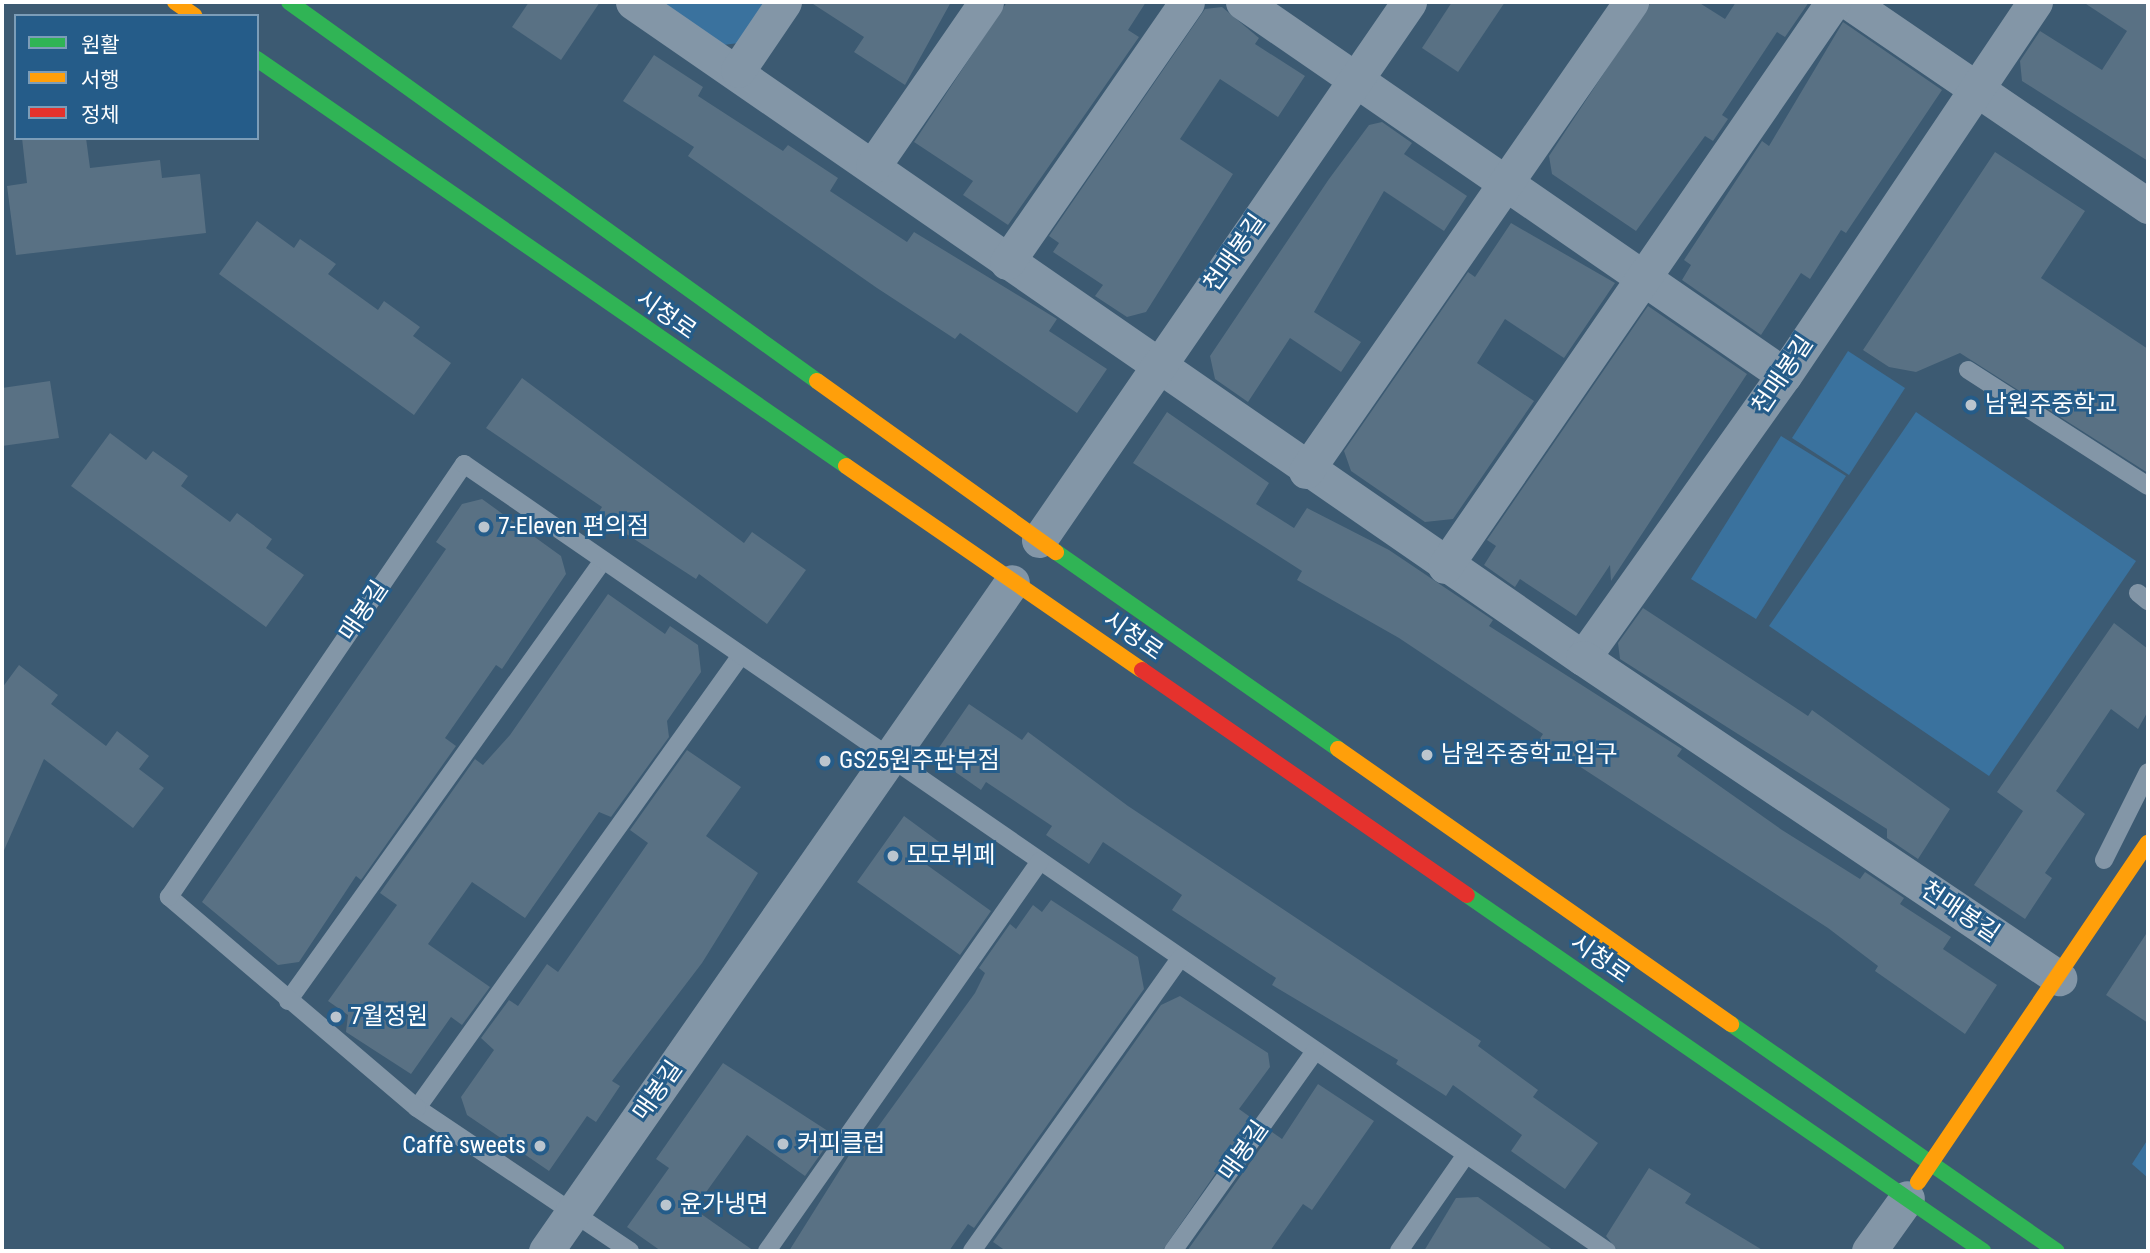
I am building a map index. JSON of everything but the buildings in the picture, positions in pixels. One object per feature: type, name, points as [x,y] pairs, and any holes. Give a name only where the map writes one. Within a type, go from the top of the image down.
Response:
[{"type":"street","points":[[175,2],[192,14]]},
{"type":"street","name":"시청로","points":[[289,2],[1039,540],[2057,1251]]},
{"type":"street","name":"천매봉길","points":[[633,2],[738,70],[1306,471],[2059,978]]},
{"type":"street","points":[[738,70],[784,2]]},
{"type":"street","points":[[873,166],[986,2]]},
{"type":"street","points":[[1007,262],[1187,2]]},
{"type":"street","points":[[1243,2],[1647,277],[1784,375]]},
{"type":"street","name":"천매봉길","points":[[1157,366],[1409,2]]},
{"type":"street","points":[[1306,471],[1510,183],[1630,2]]},
{"type":"street","points":[[1445,566],[1647,277],[1833,2]]},
{"type":"street","points":[[1849,2],[2148,206]]},
{"type":"street","name":"천매봉길","points":[[1583,658],[1784,375],[1975,86],[2035,2]]},
{"type":"street","name":"시청로","points":[[259,60],[1983,1251]]},
{"type":"street","points":[[890,759],[1157,366]]},
{"type":"street","name":"매봉길","points":[[546,1251],[890,759]]},
{"type":"street","points":[[1869,1251],[2059,978],[2148,842]]},
{"type":"lane","points":[[1968,370],[2148,486]]},
{"type":"lane","name":"매봉길","points":[[288,1001],[169,897],[464,464],[739,658],[1040,861],[1465,1156],[1607,1251]]},
{"type":"lane","points":[[602,562],[288,1001],[417,1108],[630,1251]]},
{"type":"lane","points":[[417,1108],[739,658]]},
{"type":"lane","points":[[2104,860],[2148,772]]},
{"type":"lane","points":[[767,1251],[1040,861]]},
{"type":"lane","points":[[972,1251],[1180,958]]},
{"type":"lane","name":"매봉길","points":[[1173,1251],[1315,1051]]},
{"type":"lane","points":[[1399,1251],[1465,1156]]},
{"type":"shaded area","points":[[660,2],[767,2],[739,43],[723,45]]},
{"type":"shaded area","points":[[1848,351],[1905,388],[1849,475],[1792,438]]},
{"type":"shaded area","points":[[1916,412],[2136,561],[1989,776],[1769,626]]},
{"type":"shaded area","points":[[1781,436],[1846,476],[1756,619],[1691,579]]},
{"type":"shaded area","points":[[2148,1139],[2148,1178],[2132,1164]]},
{"type":"traffic: fast","points":[[289,2],[817,381]]},
{"type":"traffic: fast","points":[[259,60],[846,466]]},
{"type":"traffic: fast","points":[[1056,552],[1338,749]]},
{"type":"traffic: fast","points":[[1467,895],[1983,1251]]},
{"type":"traffic: fast","points":[[1731,1024],[2057,1251]]},
{"type":"traffic: slow","points":[[175,2],[192,14]]},
{"type":"traffic: slow","points":[[817,381],[1056,552]]},
{"type":"traffic: slow","points":[[846,466],[1142,670]]},
{"type":"traffic: slow","points":[[1338,749],[1731,1024]]},
{"type":"traffic: slow","points":[[1918,1182],[2148,842]]},
{"type":"traffic: jam","points":[[1142,670],[1467,895]]},
{"type":"place","name":"남원주중학교","points":[[1971,405]]},
{"type":"place","name":"7-Eleven 편의점","points":[[484,527]]},
{"type":"place","name":"남원주중학교입구","points":[[1427,755]]},
{"type":"place","name":"GS25원주판부점","points":[[825,761]]},
{"type":"place","name":"모모뷔페","points":[[893,856]]},
{"type":"place","name":"7월정원","points":[[336,1017]]},
{"type":"place","name":"커피클럽","points":[[783,1144]]},
{"type":"place","name":"Caffè sweets","points":[[540,1146]]},
{"type":"place","name":"윤가냉면","points":[[666,1205]]}]
